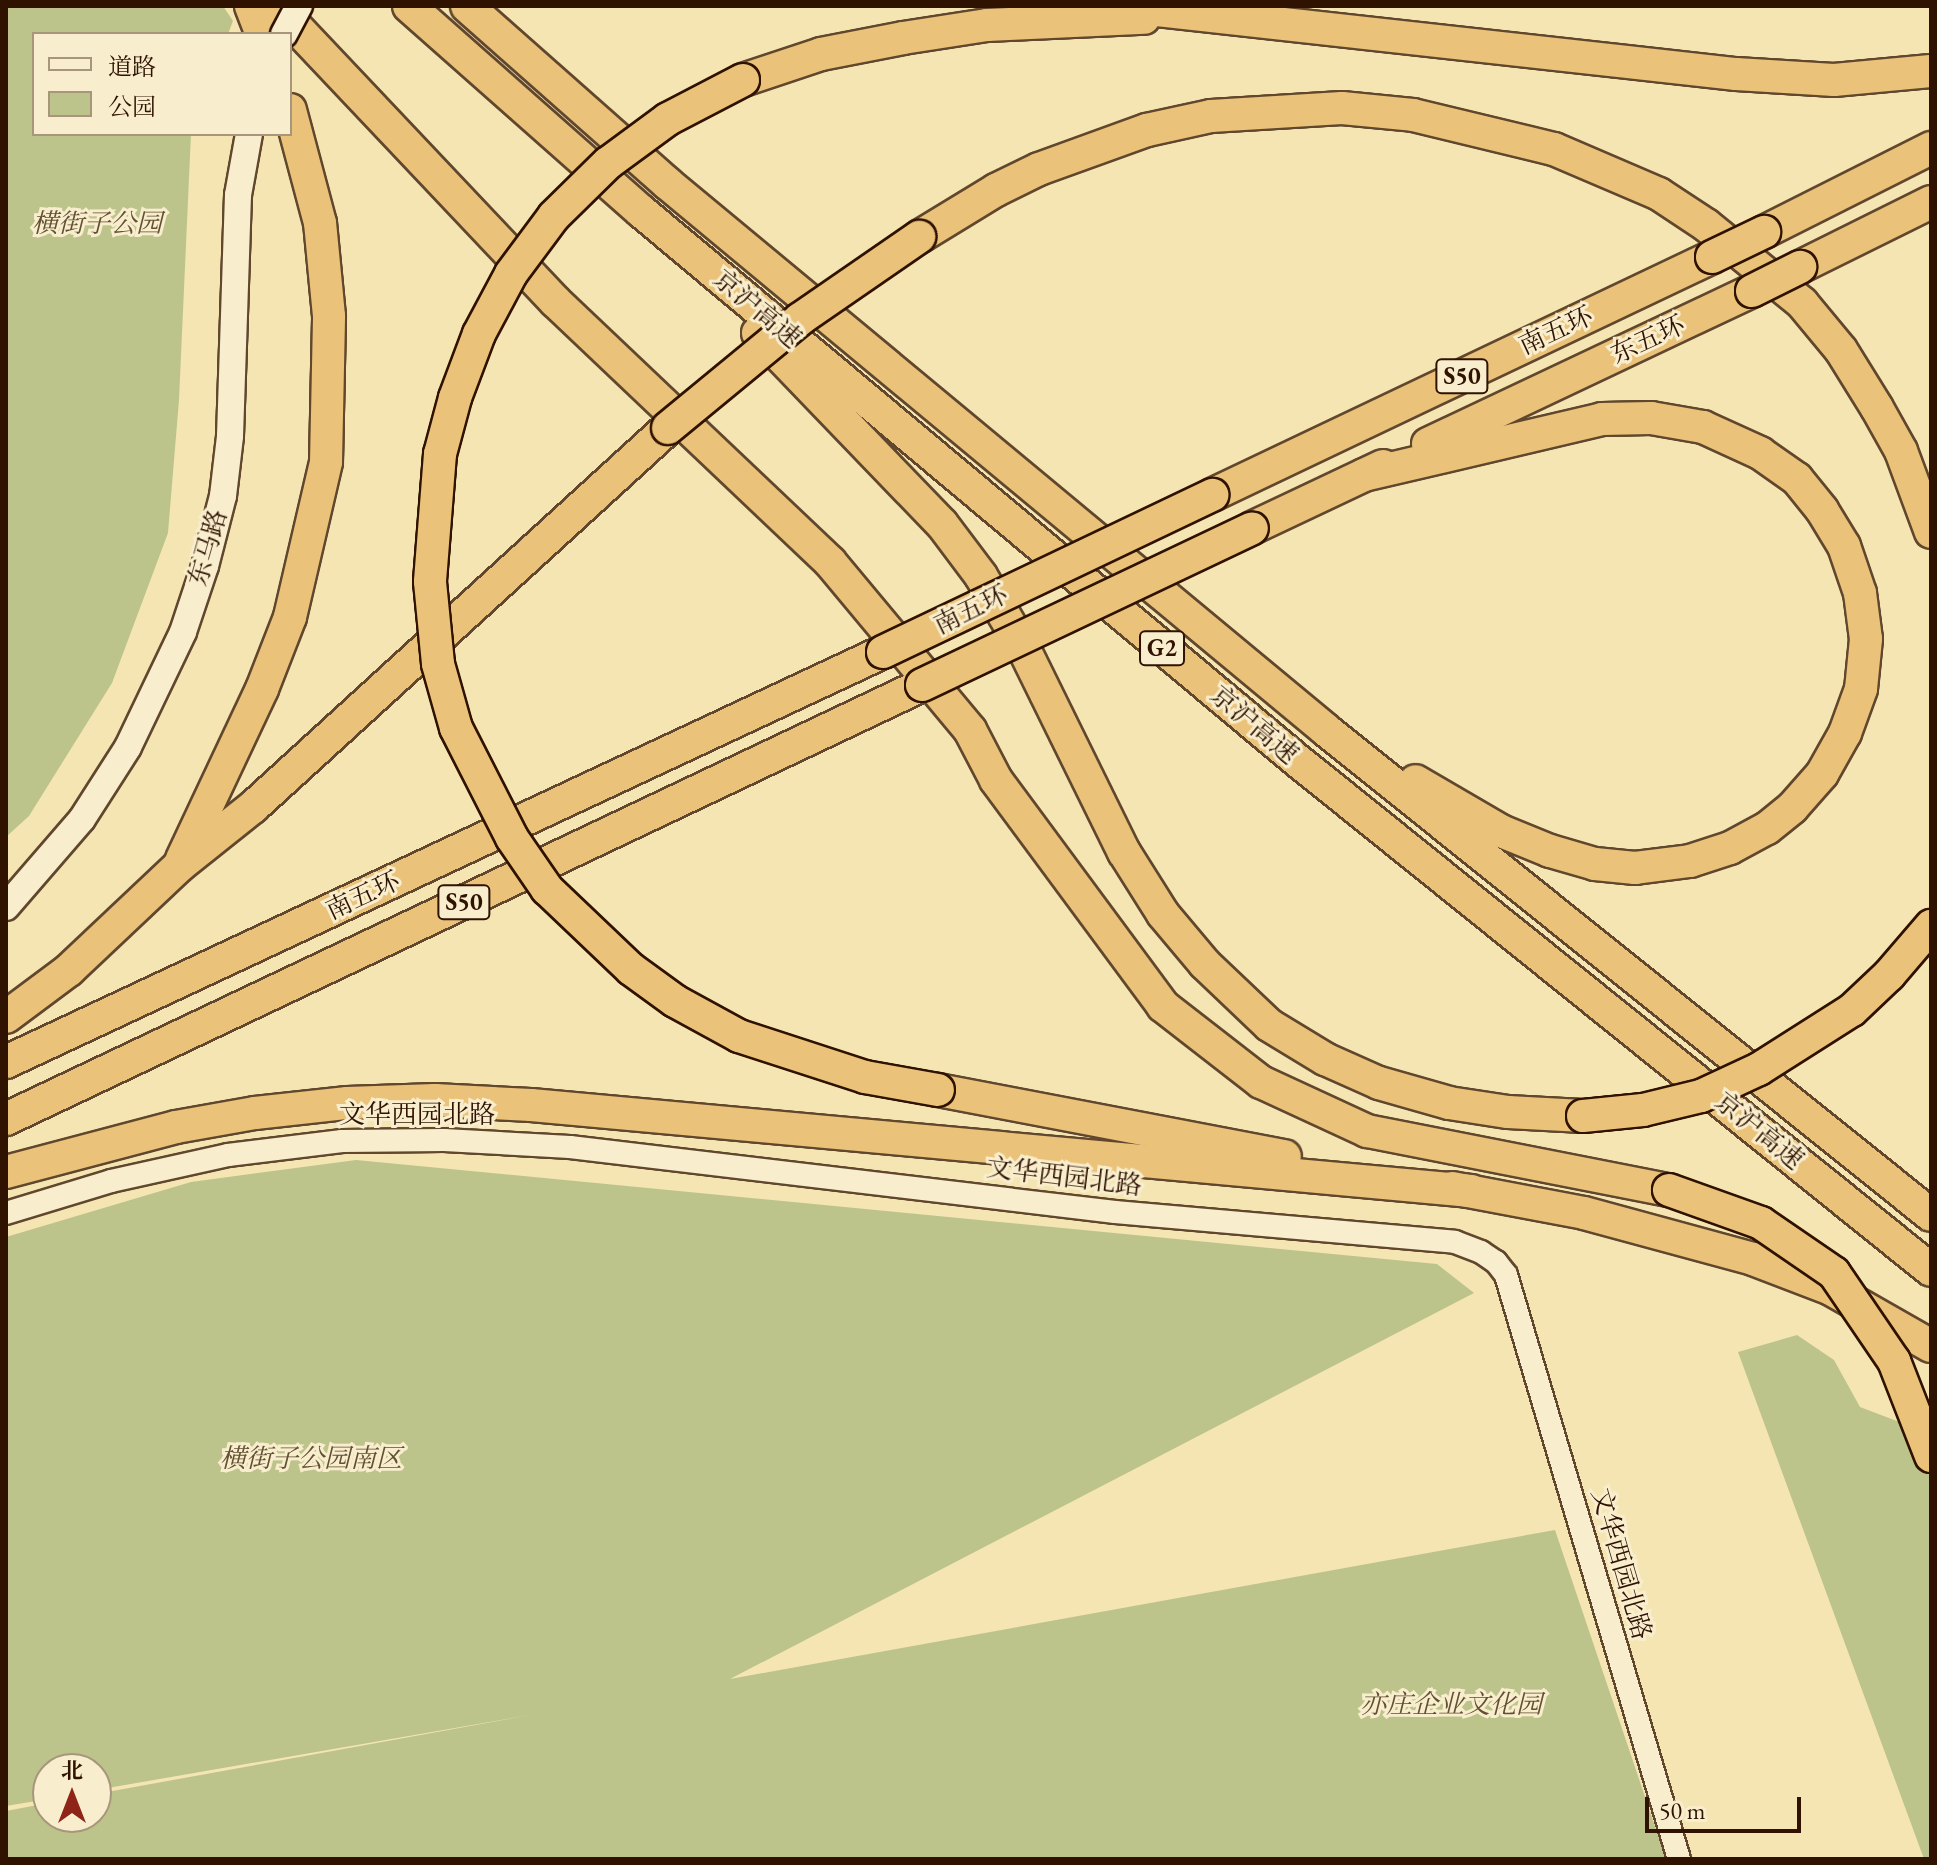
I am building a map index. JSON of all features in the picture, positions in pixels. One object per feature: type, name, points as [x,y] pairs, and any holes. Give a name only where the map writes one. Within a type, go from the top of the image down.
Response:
[{"type":"highway","points":[[251,6],[261,32]]},
{"type":"highway","points":[[276,6],[556,302],[830,562],[970,730],[1005,792],[1163,1006],[1261,1082],[1367,1131],[1669,1190],[1761,1223],[1834,1273],[1894,1361],[1931,1456]]},
{"type":"highway","name":"京沪高速","points":[[409,6],[642,212],[1298,761],[1931,1270]]},
{"type":"highway","name":"京沪高速","points":[[467,6],[667,183],[1326,730],[1931,1215]]},
{"type":"highway","points":[[1121,6],[1736,74],[1834,80],[1931,71]]},
{"type":"highway","points":[[1227,18],[1085,18],[987,25],[821,54],[743,80],[668,119],[608,163],[554,216],[511,274],[479,334],[455,398],[440,454],[430,582],[438,664],[456,728],[512,838],[547,889],[631,969],[675,1001],[739,1036],[865,1077],[1584,1213],[1753,1259],[1831,1289],[1931,1346]]},
{"type":"highway","points":[[6,1017],[69,970],[179,866],[253,807],[668,428],[800,319],[919,237],[996,190],[1039,169],[1147,130],[1211,116],[1342,108],[1385,112],[1485,130],[1554,149],[1659,194],[1706,225],[1802,303],[1841,350],[1901,451],[1931,532]]},
{"type":"highway","points":[[179,866],[262,689],[290,617],[326,462],[329,316],[322,239],[306,159],[292,116]]},
{"type":"highway","name":"南五环","points":[[6,1062],[883,652],[1764,232],[1931,148]]},
{"type":"highway","name":"东五环","points":[[1364,475],[1752,291],[1931,202]]},
{"type":"highway","points":[[642,212],[942,524],[981,576],[1023,647],[1124,852],[1163,914],[1269,1025],[1325,1059],[1379,1083],[1449,1103],[1508,1112],[1583,1116],[1643,1110],[1701,1096],[1759,1069],[1852,1010],[1889,975],[1931,926]]},
{"type":"highway","points":[[1326,730],[1501,831],[1550,851],[1595,864],[1635,868],[1690,861],[1730,848],[1767,828],[1792,808],[1822,774],[1845,733],[1861,689],[1866,639],[1860,593],[1844,546],[1822,510],[1797,479],[1760,453],[1703,427],[1651,418],[1602,419],[1364,475]]},
{"type":"highway","name":"南五环","points":[[6,1119],[1364,475]]},
{"type":"highway","points":[[6,1172],[162,1130],[255,1113],[347,1103],[435,1100],[531,1105],[1471,1191]]},
{"type":"main road","points":[[285,32],[299,6]]},
{"type":"main road","name":"东马路","points":[[6,907],[82,819],[128,747],[183,632],[205,566],[223,496],[230,436],[238,195],[247,140]]},
{"type":"street","name":"文华西园北路","points":[[6,1213],[111,1181],[228,1155],[342,1141],[444,1140],[570,1147],[1115,1212],[1455,1242],[1468,1247],[1496,1262],[1506,1275],[1513,1294],[1679,1859]]},
{"type":"green space","name":"横街子公园","points":[[6,6],[223,6],[233,21],[229,32],[32,32],[32,136],[191,136],[179,400],[168,533],[112,683],[29,816],[6,837]]},
{"type":"green space","name":"横街子公园南区","points":[[356,1160],[1437,1264],[1474,1293],[730,1679],[1555,1530],[1666,1859],[6,1859],[6,1811],[32,1806],[32,1833],[112,1833],[112,1791],[530,1715],[112,1787],[112,1753],[32,1753],[32,1802],[6,1806],[6,1237],[191,1182]]},
{"type":"green space","points":[[1797,1335],[1834,1360],[1860,1407],[1931,1434],[1931,1859],[1924,1859],[1738,1352]]},
{"type":"park label","name":"亦庄企业文化园","points":[[1451,1705]]}]
